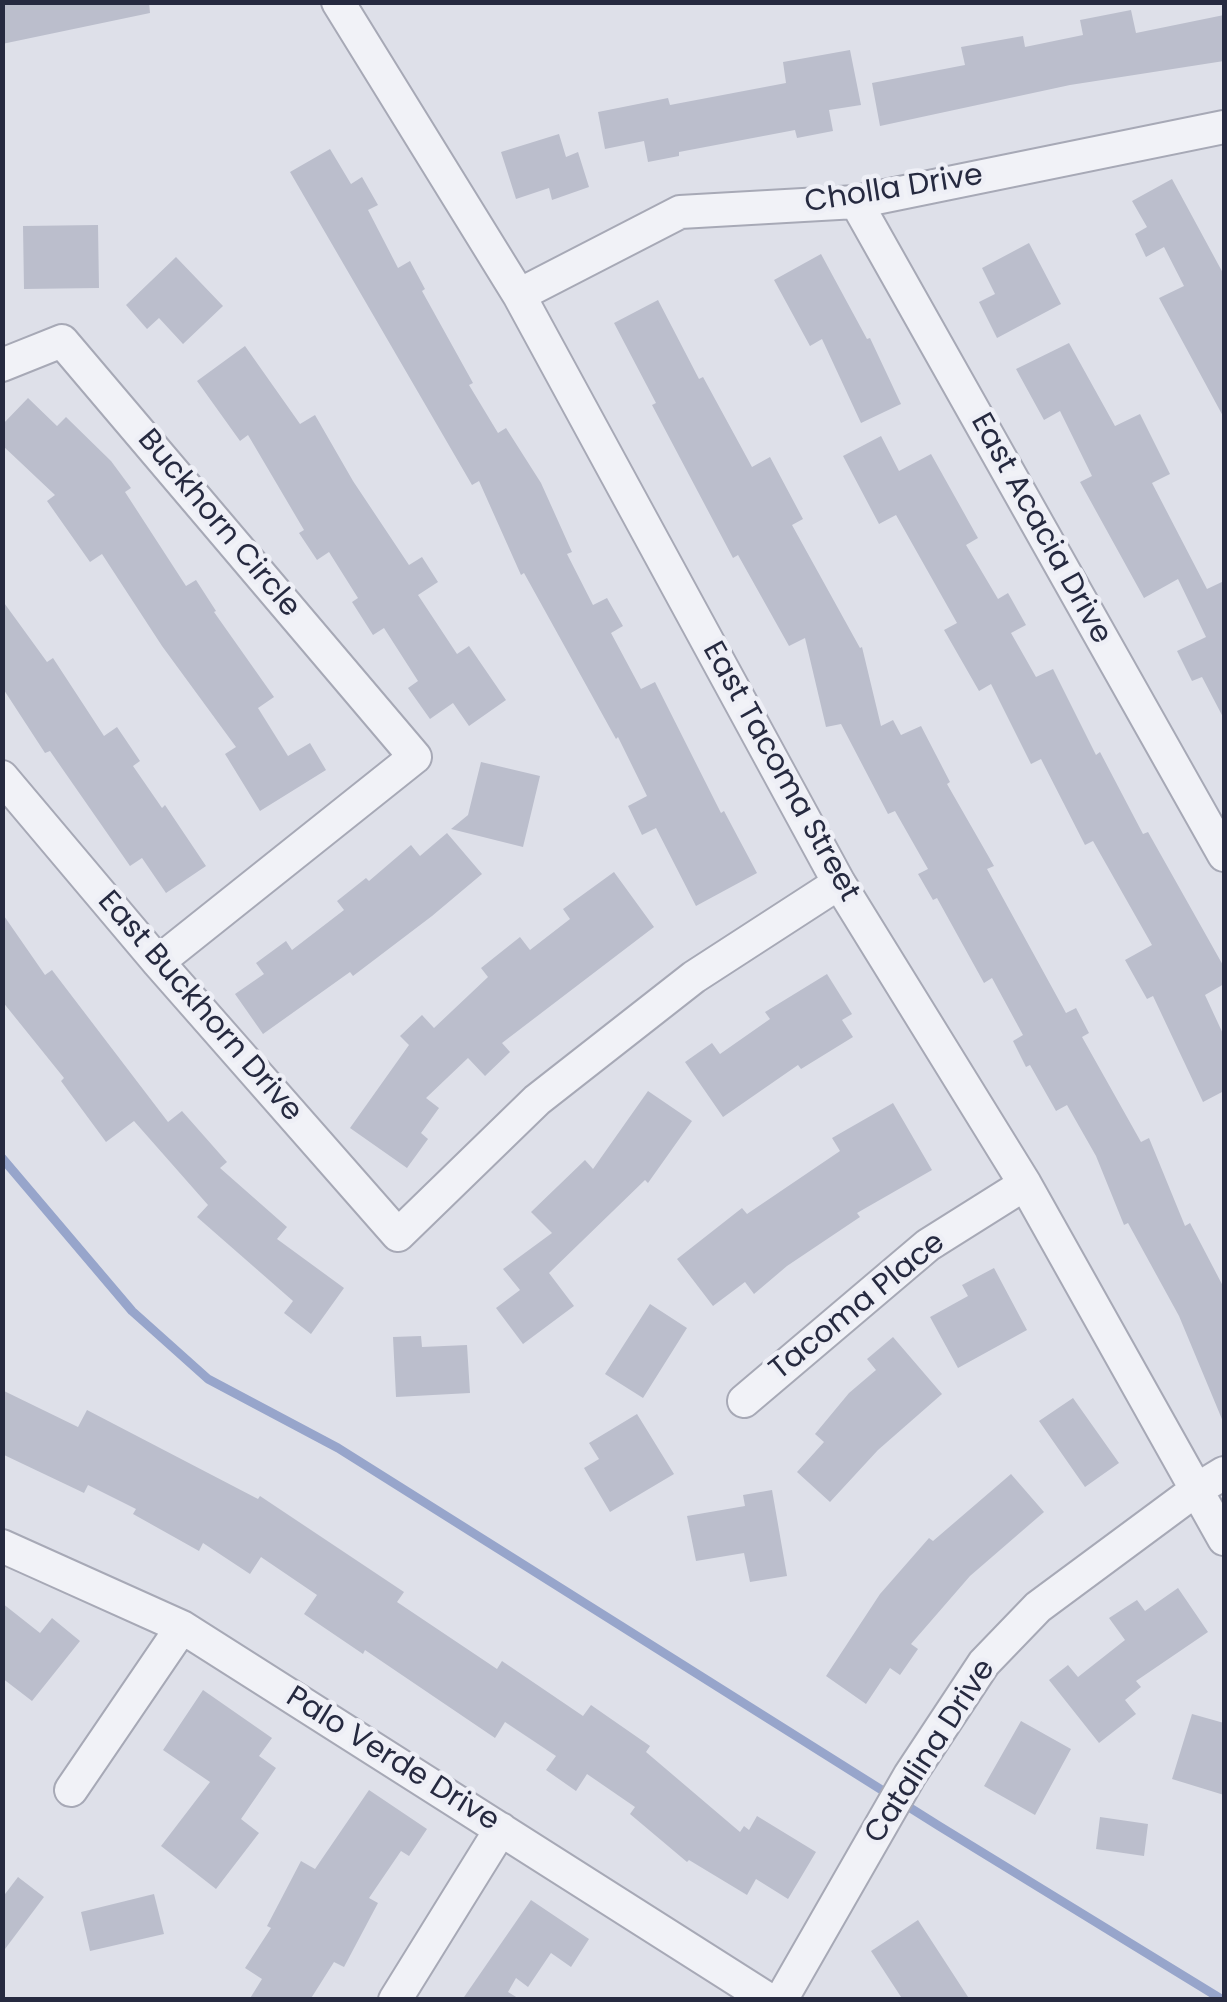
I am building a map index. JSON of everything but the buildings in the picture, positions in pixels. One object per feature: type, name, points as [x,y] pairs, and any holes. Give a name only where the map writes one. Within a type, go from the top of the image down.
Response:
[{"type":"street","name":"East Tacoma Street","points":[[338,2],[519,295],[839,883],[1025,1184],[1224,1540]]},
{"type":"street","name":"Cholla Drive","points":[[519,295],[680,212],[856,202],[1224,129]]},
{"type":"street","name":"East Acacia Drive","points":[[856,202],[1224,855]]},
{"type":"street","name":"Buckhorn Circle","points":[[2,365],[62,341],[414,757],[158,962]]},
{"type":"street","name":"East Buckhorn Drive","points":[[2,777],[398,1235],[537,1100],[694,977],[839,883]]},
{"type":"street","name":"Tacoma Place","points":[[744,1401],[928,1244],[1025,1184]]},
{"type":"street","name":"Catalina Drive","points":[[780,2000],[910,1776],[984,1663],[1038,1607],[1224,1473]]},
{"type":"street","name":"Palo Verde Drive","points":[[2,1546],[182,1627],[769,2000]]},
{"type":"street","points":[[70,1790],[182,1627]]},
{"type":"street","points":[[396,2000],[501,1830]]},
{"type":"waterway","points":[[2,1158],[132,1311],[208,1379],[338,1448],[1223,2000]]}]
